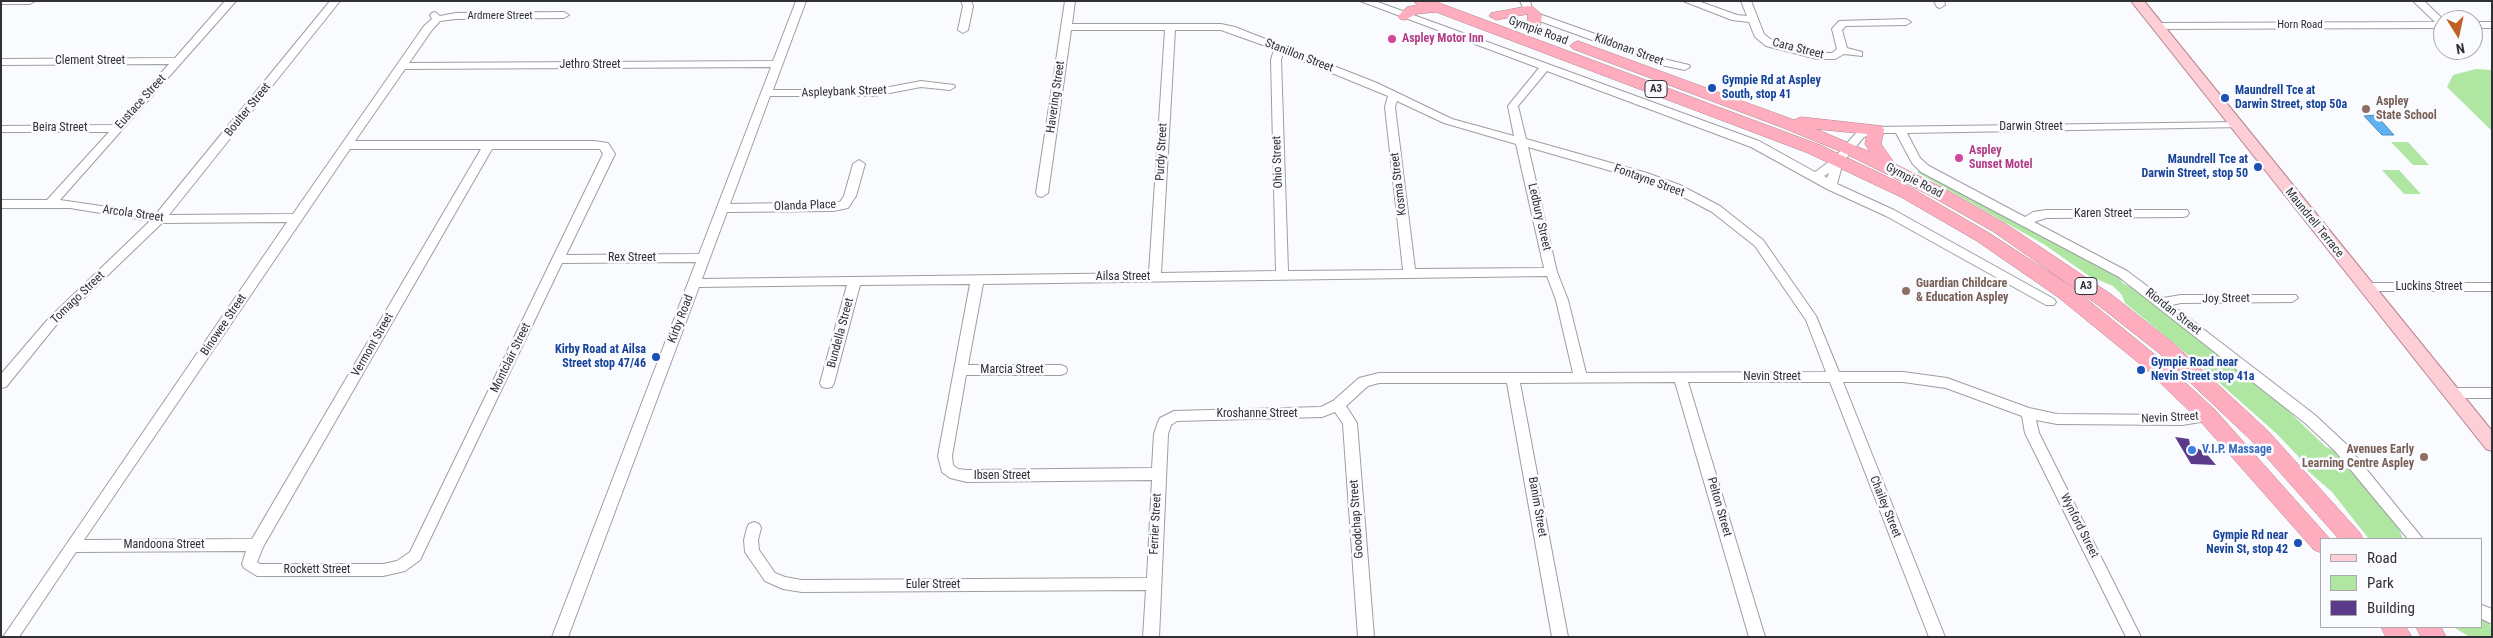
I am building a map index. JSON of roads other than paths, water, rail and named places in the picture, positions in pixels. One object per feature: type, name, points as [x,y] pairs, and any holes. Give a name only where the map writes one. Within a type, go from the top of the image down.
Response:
[{"type":"highway","name":"Gympie Road","points":[[1420,1],[1740,120],[1888,167],[2000,228],[2120,311],[2166,348],[2231,407],[2300,480],[2351,538]]},
{"type":"highway","name":"Gympie Road","points":[[1457,1],[1496,16],[1531,14],[1787,123],[1938,210],[2037,272],[2094,314],[2152,362],[2208,416],[2320,542]]},
{"type":"highway","points":[[1405,16],[1412,10],[1436,7]]},
{"type":"highway","points":[[1787,123],[1797,122],[1876,130],[1873,144],[1888,167]]},
{"type":"highway","points":[[2271,485],[2300,480]]},
{"type":"main road","name":"Maundrell Terrace","points":[[2137,1],[2492,444]]},
{"type":"street","points":[[1,1],[30,1]]},
{"type":"street","name":"Eustace Street","points":[[50,204],[231,1]]},
{"type":"street","name":"Boulter Street","points":[[160,218],[335,1]]},
{"type":"street","name":"Kirby Road","points":[[560,637],[801,1]]},
{"type":"street","points":[[963,30],[968,6],[966,1]]},
{"type":"street","name":"Havering Street","points":[[1042,193],[1070,1]]},
{"type":"street","points":[[1365,1],[1738,137],[1778,155],[1831,186],[1890,213],[2050,302]]},
{"type":"street","points":[[1688,1],[1736,18],[1753,19]]},
{"type":"street","name":"Cara Street","points":[[1746,1],[1761,38],[1775,45],[1822,56],[1835,56],[1842,50]]},
{"type":"street","points":[[2418,1],[2433,15]]},
{"type":"street","name":"Kildonan Street","points":[[1531,14],[1664,64],[1685,67]]},
{"type":"street","name":"Ardmere Street","points":[[436,17],[564,15]]},
{"type":"street","name":"Binowee Street","points":[[10,637],[296,218],[436,17]]},
{"type":"street","name":"Cara Street","points":[[1842,50],[1837,29],[1843,23],[1906,22]]},
{"type":"street","name":"Horn Road","points":[[2157,26],[2433,24]]},
{"type":"street","name":"Stanillon Street","points":[[1066,27],[1221,27],[1394,94],[1448,122],[1522,143]]},
{"type":"street","name":"Purdy Street","points":[[1155,277],[1170,27]]},
{"type":"street","name":"Ohio Street","points":[[1279,49],[1276,60],[1282,277]]},
{"type":"street","name":"Cara Street","points":[[1842,50],[1858,54]]},
{"type":"street","name":"Clement Street","points":[[1,62],[179,61]]},
{"type":"street","name":"Jethro Street","points":[[402,66],[777,64]]},
{"type":"street","name":"Ledbury Street","points":[[1545,66],[1514,102],[1551,272],[1562,300],[1581,377]]},
{"type":"street","name":"Aspleybank Street","points":[[766,93],[874,93],[921,84],[950,87]]},
{"type":"street","name":"Kosma Street","points":[[1394,94],[1390,106],[1410,275]]},
{"type":"street","name":"Darwin Street","points":[[1843,154],[1860,135],[1876,130],[2237,125]]},
{"type":"street","name":"Beira Street","points":[[1,129],[118,128]]},
{"type":"street","name":"Riordan Street","points":[[1899,129],[1916,160],[1925,169],[2116,270],[2161,303],[2327,434],[2415,538]]},
{"type":"street","name":"Fontayne Street","points":[[1522,143],[1643,176],[1676,188],[1727,218],[1760,243],[1812,319],[1834,377]]},
{"type":"street","name":"Montclair Street","points":[[347,145],[612,145],[608,158],[418,550],[406,564]]},
{"type":"street","name":"Vermont Street","points":[[256,545],[489,145]]},
{"type":"street","points":[[1815,177],[1843,154]]},
{"type":"street","points":[[1831,186],[1843,154]]},
{"type":"street","name":"Olanda Place","points":[[723,208],[833,207],[844,205],[850,196],[859,164]]},
{"type":"street","name":"Arcola Street","points":[[1,204],[70,204],[160,218],[296,218]]},
{"type":"street","name":"Karen Street","points":[[2025,222],[2037,215],[2046,214],[2183,213]]},
{"type":"street","name":"Tomago Street","points":[[1,383],[53,321],[160,218]]},
{"type":"street","name":"Rex Street","points":[[559,259],[704,258]]},
{"type":"street","name":"Ailsa Street","points":[[694,283],[977,281],[1043,277],[1282,277],[1551,272]]},
{"type":"street","name":"Ibsen Street","points":[[977,281],[945,456],[947,468],[955,474],[967,476],[1158,474]]},
{"type":"street","name":"Bundella Street","points":[[827,383],[854,282]]},
{"type":"street","name":"Luckins Street","points":[[2367,288],[2492,287]]},
{"type":"street","name":"Joy Street","points":[[2161,303],[2181,299],[2292,298]]},
{"type":"street","name":"Marcia Street","points":[[962,370],[1061,370]]},
{"type":"street","name":"Pelton Street","points":[[1680,377],[1756,637]]},
{"type":"street","name":"Chailey Street","points":[[1834,377],[1937,637]]},
{"type":"street","name":"Nevin Street","points":[[1338,405],[1364,382],[1379,378],[1903,377],[1947,383],[2028,413],[2083,420],[2184,420],[2208,416]]},
{"type":"street","name":"Banim Street","points":[[1513,378],[1560,637]]},
{"type":"street","points":[[2451,393],[2492,392]]},
{"type":"street","name":"Kroshanne Street","points":[[1174,416],[1305,414],[1322,412],[1338,405]]},
{"type":"street","name":"Goodchap Street","points":[[1338,405],[1350,423],[1366,637]]},
{"type":"street","name":"Wynford Street","points":[[2028,413],[2032,432],[2134,637]]},
{"type":"street","name":"Ferrier Street","points":[[1151,637],[1161,434],[1165,422],[1174,416]]},
{"type":"street","name":"Euler Street","points":[[754,528],[751,540],[752,552],[770,577],[783,583],[802,586],[1154,584]]},
{"type":"street","name":"Mandoona Street","points":[[73,546],[256,545]]},
{"type":"street","name":"Rockett Street","points":[[256,545],[249,564],[257,570],[383,570],[406,564]]},
{"type":"water","points":[[2376,115],[2394,135],[2382,135],[2364,116]]},
{"type":"place","name":"Aspley Motor Inn","points":[[1392,39]]},
{"type":"place","name":"Gympie Rd at Aspley South, stop 41","points":[[1712,88]]},
{"type":"place","name":"Maundrell Tce at Darwin Street, stop 50a","points":[[2225,98]]},
{"type":"place","name":"Aspley State School","points":[[2366,109]]},
{"type":"place","name":"Aspley Sunset Motel","points":[[1959,158]]},
{"type":"place","name":"Maundrell Tce at Darwin Street, stop 50","points":[[2258,167]]},
{"type":"place","name":"Guardian Childcare & Education Aspley","points":[[1906,291]]},
{"type":"place","name":"Kirby Road at Ailsa Street stop 47/46","points":[[656,357]]},
{"type":"place","name":"Gympie Road near Nevin Street stop 41a","points":[[2141,370]]},
{"type":"place","name":"V.I.P. Massage","points":[[2192,450]]},
{"type":"place","name":"Avenues Early Learning Centre Aspley","points":[[2424,457]]},
{"type":"place","name":"Gympie Rd near Nevin St, stop 42","points":[[2298,543]]}]
